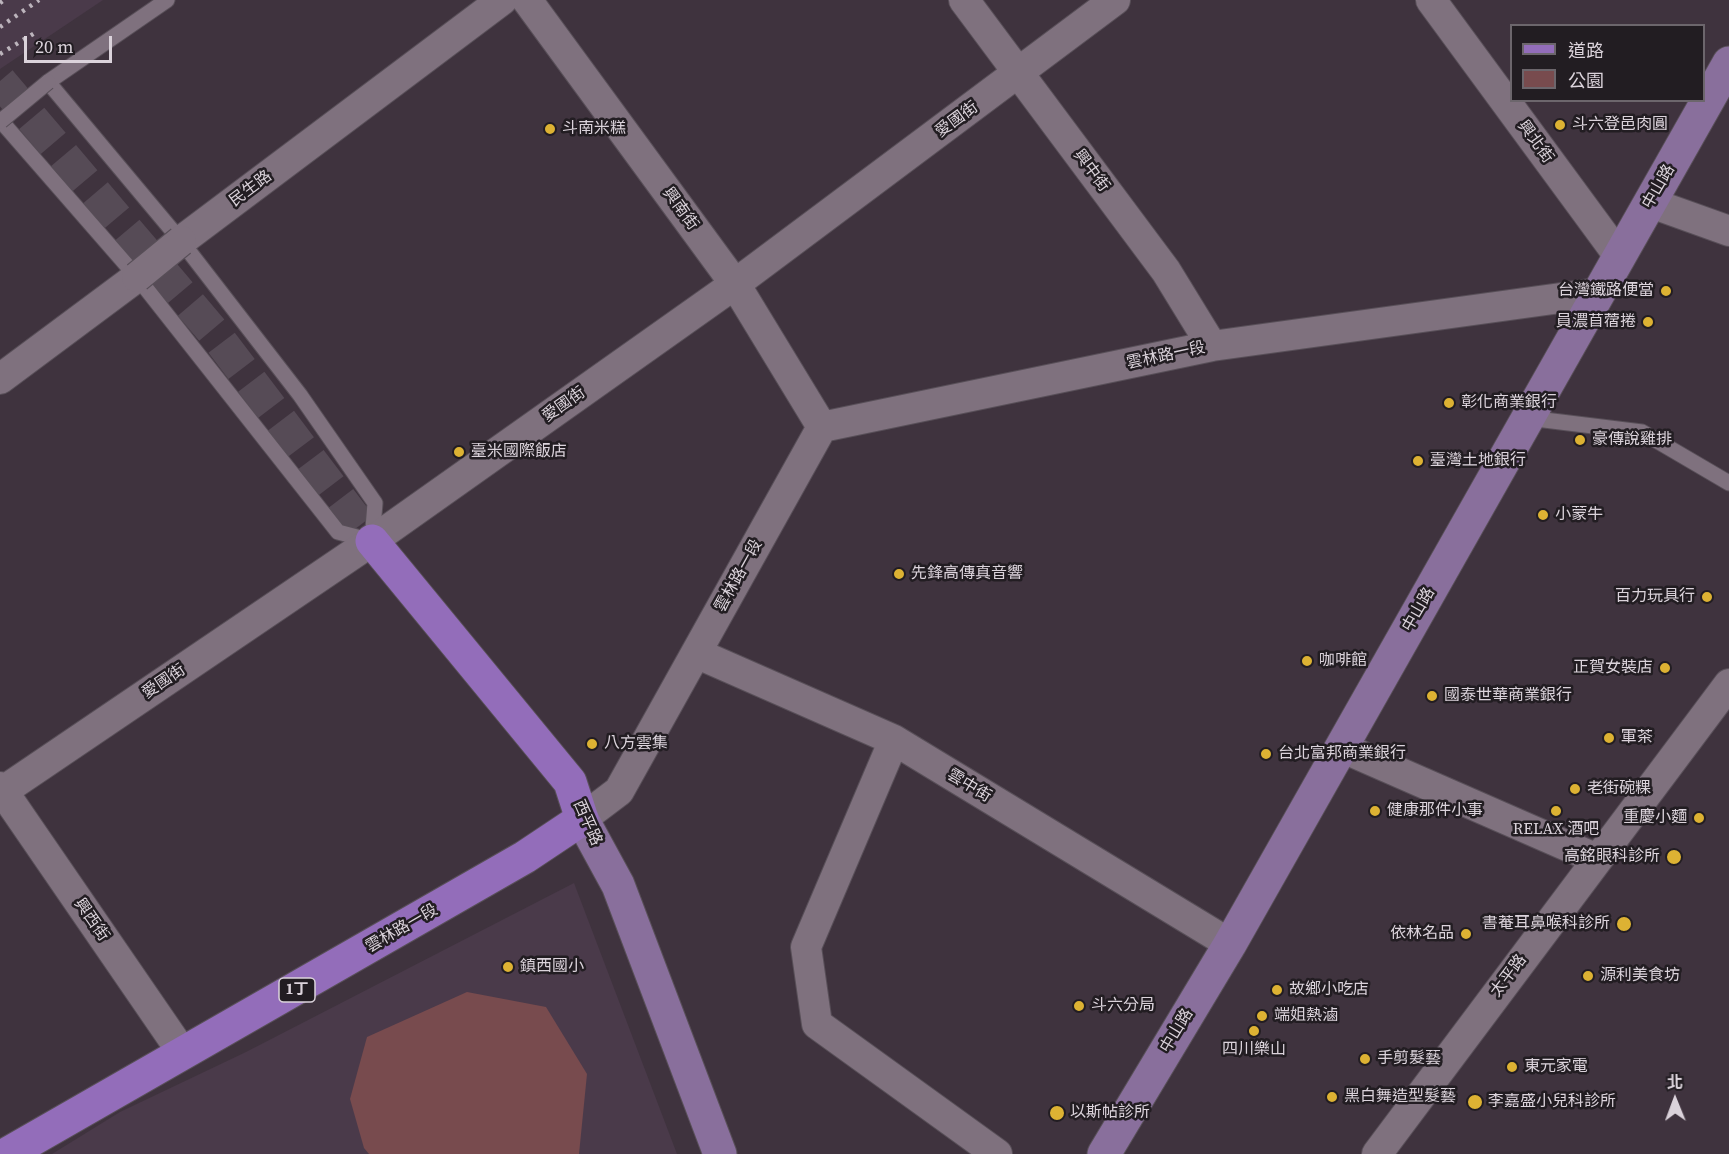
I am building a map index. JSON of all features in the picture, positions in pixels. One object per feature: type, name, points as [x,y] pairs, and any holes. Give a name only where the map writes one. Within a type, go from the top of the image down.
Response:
[{"type":"main road","name":"西平路","points":[[372,542],[570,783],[582,819]]},
{"type":"main road","name":"雲林路一段","points":[[8,1154],[182,1052],[249,1018],[515,863],[582,819]]},
{"type":"street","name":"民生路","points":[[0,379],[502,0]]},
{"type":"street","name":"興南街","points":[[527,0],[735,284],[822,426]]},
{"type":"street","name":"興中街","points":[[964,0],[1166,271],[1212,346]]},
{"type":"street","name":"愛國街","points":[[1,790],[372,542],[735,284],[1018,75],[1115,0]]},
{"type":"street","name":"興北街","points":[[1431,0],[1619,256]]},
{"type":"street","name":"中山路","points":[[1104,1154],[1230,944],[1729,63]]},
{"type":"street","points":[[1651,203],[1729,231]]},
{"type":"street","name":"雲林路一段","points":[[582,819],[619,791],[822,426],[1212,346],[1597,293]]},
{"type":"street","name":"雲中街","points":[[696,653],[894,740],[1230,944]]},
{"type":"street","name":"太平路","points":[[1377,1154],[1729,684]]},
{"type":"street","points":[[894,740],[807,947],[817,1024],[997,1154]]},
{"type":"street","points":[[1341,747],[1597,859]]},
{"type":"street","name":"興西街","points":[[1,790],[182,1052]]},
{"type":"street","name":"西平路","points":[[582,819],[618,885],[720,1154]]},
{"type":"lane","points":[[48,82],[181,241],[300,395],[375,503],[372,542],[338,532],[136,277],[2,121],[48,82],[167,0]]},
{"type":"lane","points":[[1528,418],[1642,432],[1729,483]]},
{"type":"shaded area","points":[[0,0],[103,0],[0,69]]},
{"type":"shaded area","name":"鎮西國小","points":[[574,883],[677,1154],[52,1154],[120,1112],[246,1052]]},
{"type":"green space","points":[[467,992],[546,1007],[587,1074],[579,1154],[369,1154],[364,1148],[350,1099],[367,1037]]},
{"type":"tunnel","points":[[0,81],[215,334],[372,541]]},
{"type":"railway","points":[[0,3],[4,0]]},
{"type":"railway","points":[[0,27],[39,0]]},
{"type":"railway","points":[[0,54],[38,31]]},
{"type":"place","name":"斗六登邑肉圓","points":[[1560,125]]},
{"type":"place","name":"斗南米糕","points":[[550,129]]},
{"type":"place","name":"台灣鐵路便當","points":[[1666,291]]},
{"type":"place","name":"員濃苜蓿捲","points":[[1648,322]]},
{"type":"place","name":"彰化商業銀行","points":[[1449,403]]},
{"type":"place","name":"豪傳說雞排","points":[[1580,440]]},
{"type":"place","name":"臺米國際飯店","points":[[459,452]]},
{"type":"place","name":"臺灣土地銀行","points":[[1418,461]]},
{"type":"place","name":"小蒙牛","points":[[1543,515]]},
{"type":"place","name":"先鋒高傳真音響","points":[[899,574]]},
{"type":"place","name":"百力玩具行","points":[[1707,597]]},
{"type":"place","name":"咖啡館","points":[[1307,661]]},
{"type":"place","name":"正賀女裝店","points":[[1665,668]]},
{"type":"place","name":"國泰世華商業銀行","points":[[1432,696]]},
{"type":"place","name":"軍茶","points":[[1609,738]]},
{"type":"place","name":"八方雲集","points":[[592,744]]},
{"type":"place","name":"台北富邦商業銀行","points":[[1266,754]]},
{"type":"place","name":"老街碗粿","points":[[1575,789]]},
{"type":"place","name":"健康那件小事","points":[[1375,811]]},
{"type":"place","name":"RELAX 酒吧","points":[[1556,811]]},
{"type":"place","name":"重慶小麵","points":[[1699,818]]},
{"type":"place","name":"高銘眼科診所","points":[[1674,857]]},
{"type":"place","name":"書菴耳鼻喉科診所","points":[[1624,924]]},
{"type":"place","name":"依林名品","points":[[1466,934]]},
{"type":"place","name":"鎮西國小","points":[[508,967]]},
{"type":"place","name":"源利美食坊","points":[[1588,976]]},
{"type":"place","name":"故鄉小吃店","points":[[1277,990]]},
{"type":"place","name":"斗六分局","points":[[1079,1006]]},
{"type":"place","name":"端姐熱滷","points":[[1262,1016]]},
{"type":"place","name":"四川樂山","points":[[1254,1031]]},
{"type":"place","name":"手剪髮藝","points":[[1365,1059]]},
{"type":"place","name":"東元家電","points":[[1512,1067]]},
{"type":"place","name":"黑白舞造型髮藝","points":[[1332,1097]]},
{"type":"place","name":"李嘉盛小兒科診所","points":[[1475,1102]]},
{"type":"place","name":"以斯帖診所","points":[[1057,1113]]}]
